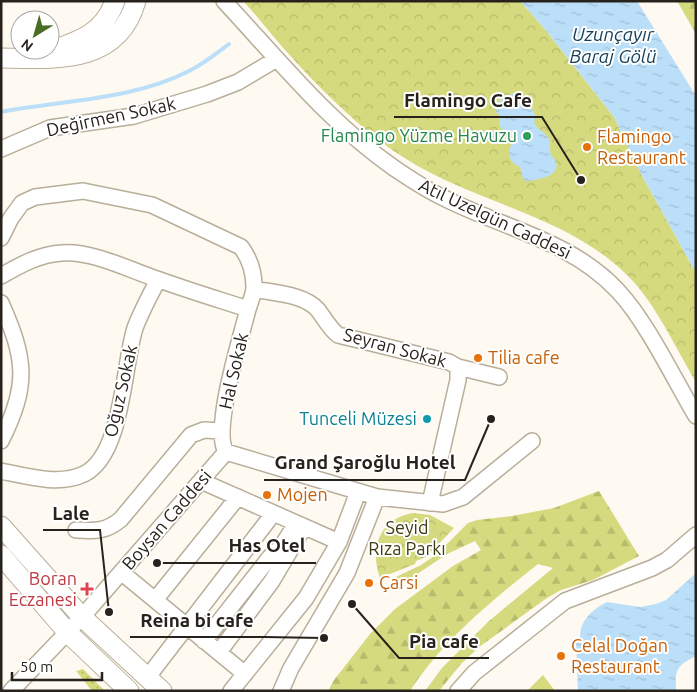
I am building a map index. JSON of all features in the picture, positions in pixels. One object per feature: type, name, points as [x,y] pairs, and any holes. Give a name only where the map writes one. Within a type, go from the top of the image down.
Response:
[{"type":"main road","points":[[60,48],[84,40],[99,29],[111,13],[115,1]]},
{"type":"main road","points":[[60,56],[81,55],[101,49],[117,37],[129,20],[136,1]]},
{"type":"main road","points":[[1,526],[82,617],[162,691]]},
{"type":"main road","points":[[1,555],[68,633],[129,691]]},
{"type":"street","name":"Atıl Uzelgün Caddesi","points":[[224,1],[275,60],[361,143],[409,178],[443,198],[556,245],[594,270],[628,303],[696,416]]},
{"type":"street","name":"Değirmen Sokak","points":[[1,148],[50,128],[134,116],[207,94],[238,82],[275,60]]},
{"type":"street","points":[[1,238],[11,218],[22,203],[35,197],[83,191],[106,195],[152,205],[230,240],[241,247],[248,256],[254,289]]},
{"type":"street","points":[[1,276],[22,264],[47,255],[63,252],[84,255],[248,309]]},
{"type":"street","name":"Oğuz Sokak","points":[[1,471],[51,479],[82,475],[94,468],[112,436],[135,328],[158,280]]},
{"type":"street","name":"Hal Sokak","points":[[226,452],[223,447],[221,431],[254,289]]},
{"type":"street","name":"Seyran Sokak","points":[[254,289],[307,302],[317,309],[332,330],[338,335],[449,362],[458,367],[458,380],[430,504]]},
{"type":"street","points":[[1,302],[16,335],[22,370],[17,406],[1,441]]},
{"type":"street","points":[[458,367],[500,376]]},
{"type":"street","points":[[76,530],[103,531],[111,527],[131,508],[191,435],[204,430],[221,431]]},
{"type":"street","points":[[226,452],[377,497],[443,504],[463,497],[532,441]]},
{"type":"street","name":"Boysan Caddesi","points":[[11,691],[68,633],[226,452]]},
{"type":"street","points":[[201,480],[338,542]]},
{"type":"street","points":[[231,691],[296,612],[338,542],[358,492]]},
{"type":"street","points":[[155,600],[238,497]]},
{"type":"street","points":[[281,691],[291,668],[346,573],[377,497]]},
{"type":"street","points":[[147,678],[273,514]]},
{"type":"street","points":[[204,641],[270,558],[300,525]]},
{"type":"street","points":[[219,652],[272,581],[300,525]]},
{"type":"street","points":[[458,691],[474,673],[565,601],[652,568],[668,560],[696,535]]},
{"type":"street","points":[[122,572],[245,674]]},
{"type":"street","points":[[1,685],[7,691]]},
{"type":"green space","points":[[243,1],[520,1],[544,28],[614,117],[640,172],[696,273],[696,382],[648,300],[629,277],[578,238],[520,211],[460,187],[431,173],[387,146],[356,121],[311,78]]},
{"type":"green space","points":[[677,1],[696,1],[696,34]]},
{"type":"green space","points":[[599,491],[639,556],[593,580],[561,590],[547,598],[479,647],[461,664],[439,691],[425,691],[442,668],[489,621],[553,568],[538,564],[485,607],[437,655],[410,691],[328,691],[334,680],[370,634],[395,609],[453,566],[481,550],[475,541],[447,554],[401,585],[396,577],[421,565],[437,554],[468,523],[554,508]]},
{"type":"green space","name":"Seyid Rıza Parkı","points":[[414,513],[430,515],[454,528],[431,552],[426,554],[426,557],[416,561],[415,564],[380,578],[376,555],[380,536],[393,521]]},
{"type":"green space","points":[[83,669],[104,690],[92,691],[76,671]]},
{"type":"green space","points":[[543,675],[555,691],[527,691]]},
{"type":"water","name":"Uzunçayır Baraj Gölü","points":[[520,1],[637,1],[696,96],[696,273],[640,172],[614,117],[544,28]]},
{"type":"water","name":"Flamingo Yüzme Havuzu","points":[[513,93],[526,97],[536,117],[535,125],[549,138],[551,155],[556,161],[557,167],[555,171],[546,177],[526,181],[523,179],[520,167],[511,160],[509,153],[512,141],[499,125],[500,116],[496,112],[498,102]]},
{"type":"water","points":[[696,573],[696,656],[678,669],[676,691],[578,691],[576,641],[580,637],[582,625],[592,612],[607,602],[640,607],[656,604],[666,600]]},
{"type":"waterway","points":[[1,112],[98,98],[146,88],[191,70],[229,44]]},
{"type":"place","name":"Flamingo Yüzme Havuzu","points":[[527,136]]},
{"type":"place","name":"Flamingo Restaurant","points":[[587,147]]},
{"type":"place","name":"Flamingo Cafe","points":[[581,180]]},
{"type":"place","name":"Tilia cafe","points":[[478,358]]},
{"type":"place","name":"Tunceli Müzesi","points":[[427,419]]},
{"type":"place","name":"Grand Şaroğlu Hotel","points":[[491,419]]},
{"type":"place","name":"Mojen","points":[[267,495]]},
{"type":"place","name":"Has Otel","points":[[157,563]]},
{"type":"place","name":"Çarsi","points":[[369,583]]},
{"type":"place","name":"Boran Eczanesi","points":[[87,589]]},
{"type":"place","name":"Pia cafe","points":[[352,604]]},
{"type":"place","name":"Lale","points":[[109,612]]},
{"type":"place","name":"Reina bi cafe","points":[[324,638]]},
{"type":"place","name":"Celal Doğan Restaurant","points":[[561,656]]}]
